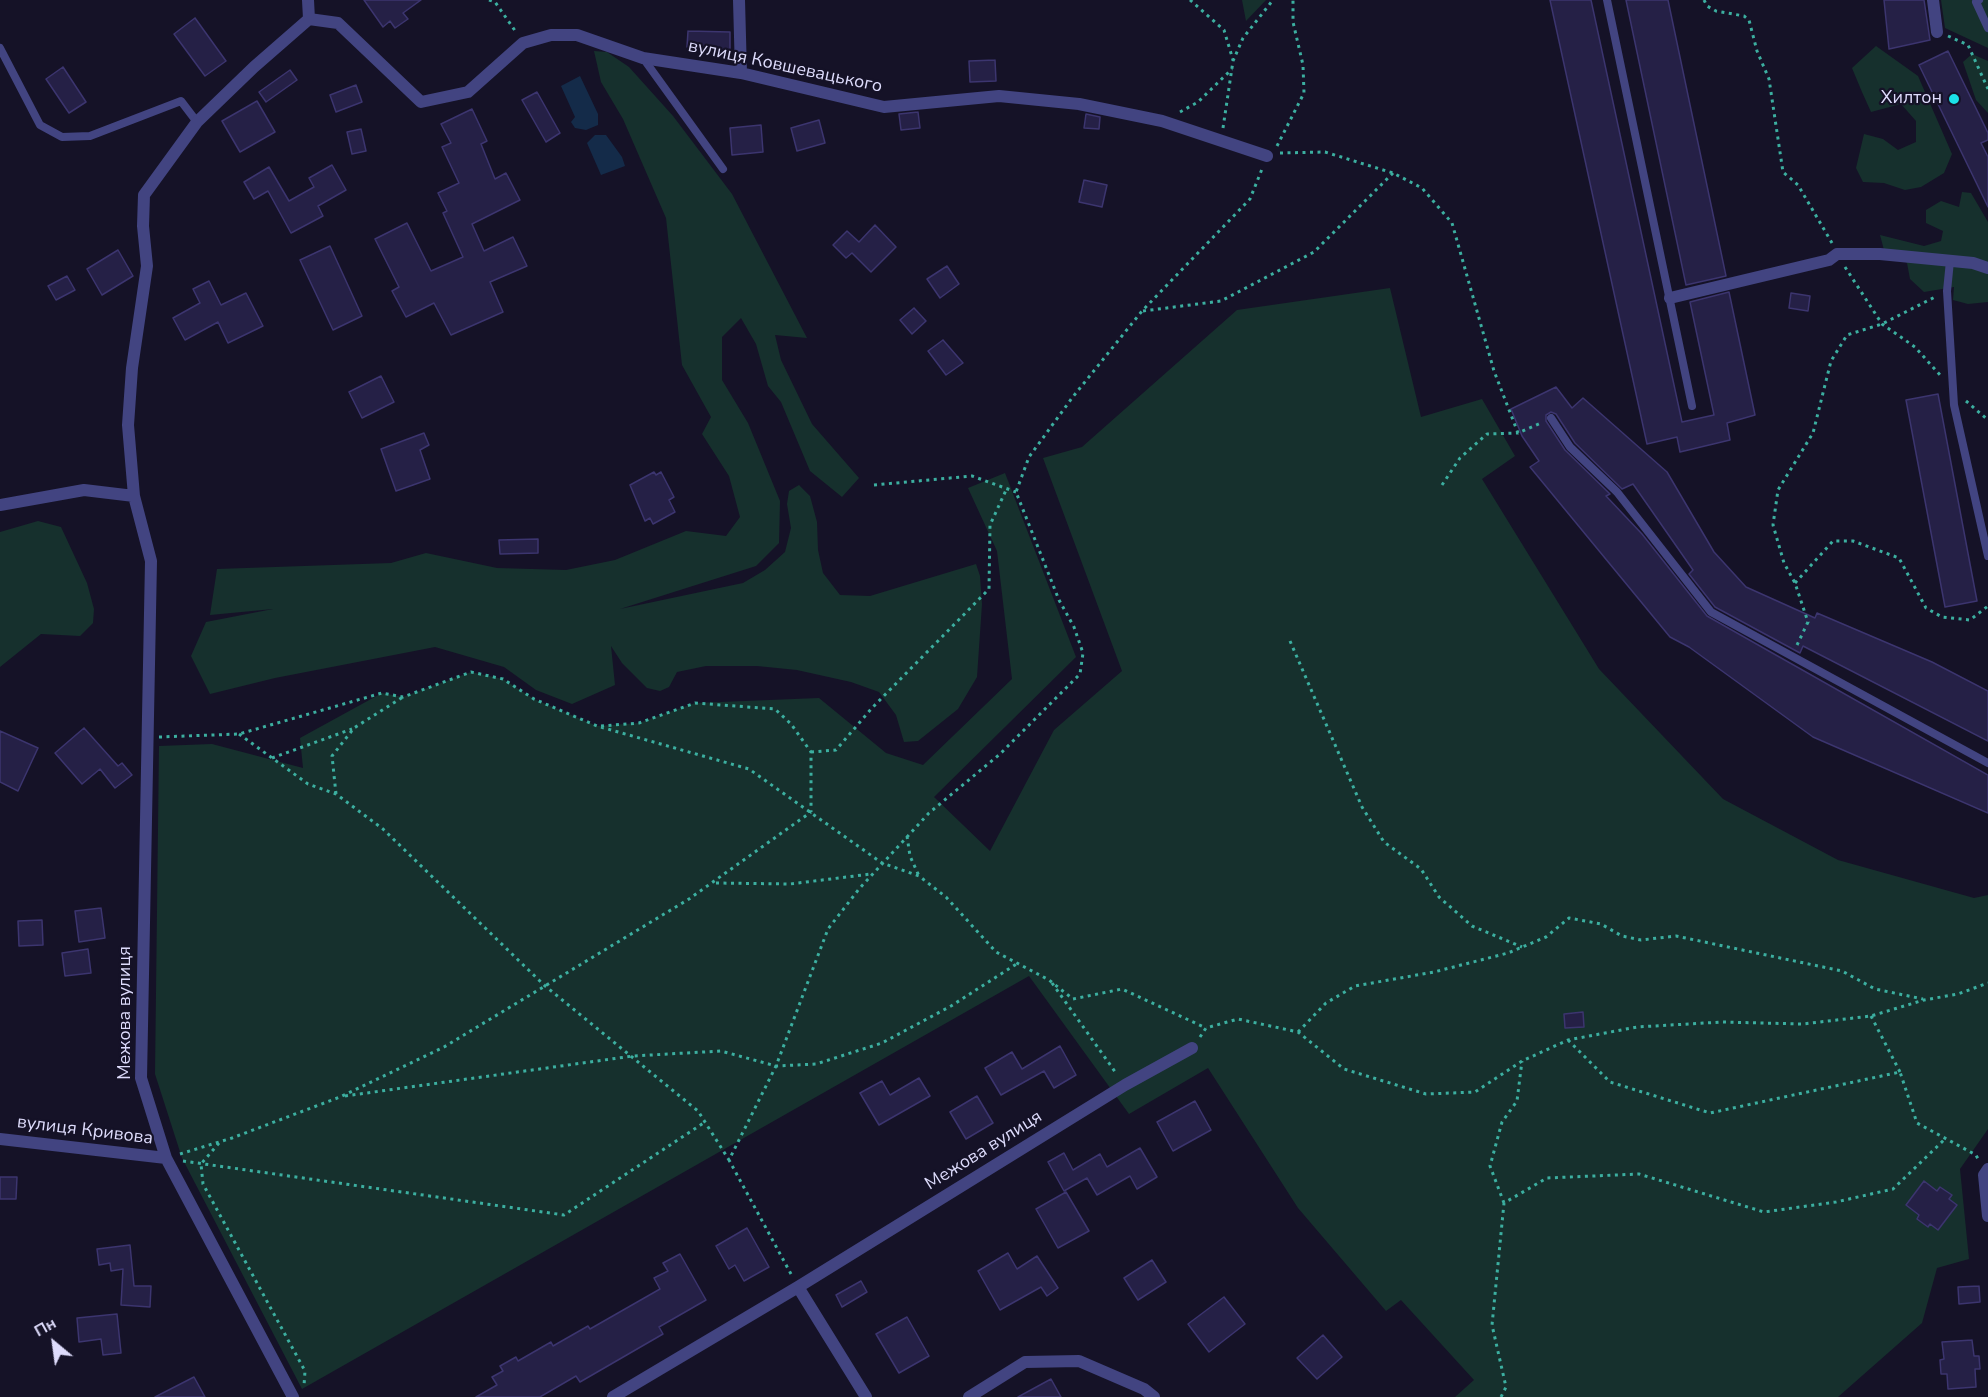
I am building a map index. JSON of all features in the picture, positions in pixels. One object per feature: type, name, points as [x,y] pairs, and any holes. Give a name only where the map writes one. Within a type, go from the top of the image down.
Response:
[{"type":"street","points":[[149,738],[151,561],[134,496],[128,425],[132,368],[147,266],[143,226],[144,195],[197,123],[254,67],[309,19],[308,0]]},
{"type":"street","points":[[739,0],[741,73]]},
{"type":"street","points":[[1933,0],[1937,32]]},
{"type":"street","name":"вулиця Ковшевацького","points":[[309,19],[338,22],[421,102],[468,92],[523,43],[551,35],[576,35],[643,58],[741,73],[884,107],[999,96],[1040,98],[1162,122],[1267,156]]},
{"type":"street","points":[[1670,298],[1829,260],[1837,254],[1880,254],[1950,261],[1988,268]]},
{"type":"street","points":[[0,505],[84,490],[134,496]]},
{"type":"street","name":"Межова вулиця","points":[[149,738],[141,1078],[166,1158],[293,1397]]},
{"type":"street","name":"Межова вулиця","points":[[614,1397],[798,1287],[1125,1084],[1192,1048]]},
{"type":"street","name":"вулиця Кривова","points":[[0,1139],[166,1158]]},
{"type":"street","points":[[1987,1172],[1988,1216]]},
{"type":"street","points":[[798,1287],[866,1397]]},
{"type":"street","points":[[969,1397],[1025,1362],[1079,1361],[1143,1389],[1154,1397]]},
{"type":"lane","points":[[1607,0],[1692,405]]},
{"type":"lane","points":[[1979,0],[1976,2],[1988,28]]},
{"type":"lane","points":[[0,48],[40,125],[62,137],[90,136],[181,101],[197,123]]},
{"type":"lane","points":[[643,58],[723,169]]},
{"type":"lane","points":[[1950,261],[1947,291],[1954,405],[1988,556]]},
{"type":"lane","points":[[1551,418],[1570,447],[1617,492],[1711,612],[1988,763]]},
{"type":"path","points":[[489,0],[495,1],[523,43]]},
{"type":"path","points":[[1190,0],[1224,30],[1233,61]]},
{"type":"path","points":[[1222,141],[1233,61],[1243,38],[1274,0]]},
{"type":"path","points":[[729,1160],[776,1066],[828,929],[872,874],[929,813],[1000,754],[1080,674],[1083,653],[1074,627],[1059,600],[1016,492],[1029,457],[1072,398],[1142,311],[1250,199],[1267,156],[1281,141],[1304,93],[1303,65],[1293,22],[1293,0]]},
{"type":"path","points":[[1704,0],[1707,6],[1716,11],[1744,16],[1749,20],[1756,51],[1769,79],[1783,172],[1804,195],[1837,254],[1882,324],[1915,347],[1954,390],[1988,420]]},
{"type":"path","points":[[1937,32],[1968,45],[1988,89]]},
{"type":"path","points":[[1162,122],[1198,102],[1232,68]]},
{"type":"path","points":[[1267,156],[1289,151],[1325,152],[1393,174],[1422,188],[1452,223],[1494,370],[1518,433]]},
{"type":"path","points":[[1142,311],[1221,301],[1314,252],[1393,174]]},
{"type":"path","points":[[1792,657],[1808,622],[1795,583],[1784,563],[1773,525],[1778,490],[1813,433],[1831,360],[1847,335],[1882,324],[1947,291]]},
{"type":"path","points":[[1442,485],[1460,458],[1487,434],[1518,433],[1551,418]]},
{"type":"path","points":[[874,484],[972,476],[1016,492]]},
{"type":"path","points":[[811,752],[837,750],[872,708],[989,588],[990,525],[1007,488]]},
{"type":"path","points":[[1795,583],[1833,541],[1853,541],[1899,558],[1926,608],[1942,617],[1970,620],[1988,606]]},
{"type":"path","points":[[1290,641],[1362,807],[1384,842],[1421,869],[1439,897],[1472,926],[1522,947]]},
{"type":"path","points":[[272,758],[354,728],[403,697],[471,672],[503,679],[534,699],[597,726],[749,769],[882,863],[918,876],[946,897],[996,952],[1049,980],[1073,999],[1122,989],[1206,1028],[1238,1019],[1298,1032],[1344,1069],[1426,1094],[1476,1092],[1522,1061],[1568,1040],[1637,1027],[1722,1022],[1803,1024],[1871,1016],[1924,1000],[1958,994],[1988,983]]},
{"type":"path","points":[[149,738],[239,734],[382,693],[403,697]]},
{"type":"path","points":[[597,726],[639,723],[695,703],[775,709],[790,724],[811,752],[812,812]]},
{"type":"path","points":[[336,794],[332,756],[354,728]]},
{"type":"path","points":[[239,734],[308,784],[336,794],[383,830],[544,985],[698,1111],[729,1160],[798,1287]]},
{"type":"path","points":[[166,1158],[220,1142],[340,1096],[444,1047],[715,883],[812,812]]},
{"type":"path","points":[[907,836],[910,856],[918,876]]},
{"type":"path","points":[[715,883],[790,884],[872,874]]},
{"type":"path","points":[[1298,1032],[1326,1003],[1355,986],[1434,972],[1522,947],[1546,937],[1569,918],[1601,924],[1622,936],[1641,940],[1676,936],[1842,970],[1875,988],[1924,1000]]},
{"type":"path","points":[[340,1096],[633,1056],[721,1051],[776,1066],[816,1064],[882,1043],[951,1006],[1018,963]]},
{"type":"path","points":[[1049,980],[1125,1084]]},
{"type":"path","points":[[1871,1016],[1900,1072],[1917,1123],[1976,1155],[1987,1172]]},
{"type":"path","points":[[1568,1040],[1610,1082],[1710,1113],[1900,1072]]},
{"type":"path","points":[[1501,1397],[1506,1387],[1492,1325],[1504,1203],[1490,1166],[1502,1122],[1517,1101],[1522,1061]]},
{"type":"path","points":[[166,1158],[564,1215],[705,1122]]},
{"type":"path","points":[[1504,1203],[1546,1178],[1639,1174],[1764,1212],[1836,1202],[1893,1190],[1946,1138]]},
{"type":"path","points":[[220,1142],[201,1164],[203,1184],[305,1371],[304,1388]]},
{"type":"green space","points":[[1242,0],[1266,0],[1246,21]]},
{"type":"green space","points":[[1941,0],[1988,0],[1988,48],[1945,28]]},
{"type":"green space","points":[[1876,46],[1918,76],[1952,154],[1944,173],[1921,187],[1905,190],[1884,183],[1863,182],[1856,168],[1864,134],[1883,139],[1898,150],[1916,142],[1916,121],[1901,104],[1871,112],[1852,68]]},
{"type":"green space","points":[[594,51],[607,52],[629,67],[673,116],[732,194],[807,338],[775,335],[781,360],[812,424],[859,478],[842,497],[810,471],[781,402],[768,386],[756,344],[741,318],[722,337],[722,380],[748,423],[780,501],[779,543],[756,566],[620,609],[743,583],[765,570],[785,552],[791,528],[787,504],[789,491],[799,485],[810,496],[817,522],[818,550],[823,573],[840,595],[870,596],[976,564],[980,576],[982,604],[977,677],[958,709],[918,741],[904,742],[896,715],[879,692],[851,682],[797,670],[757,666],[706,666],[677,672],[669,687],[660,691],[647,688],[622,663],[611,646],[615,685],[572,704],[536,690],[504,667],[435,647],[275,678],[210,694],[191,656],[206,622],[273,609],[210,615],[217,569],[391,563],[426,553],[497,568],[566,570],[615,560],[686,531],[726,536],[740,517],[729,476],[702,434],[711,417],[682,365],[666,218],[623,119],[601,82]]},
{"type":"green space","points":[[1972,54],[1988,61],[1988,113],[1976,100],[1963,62]]},
{"type":"green space","points":[[1962,192],[1971,193],[1988,222],[1988,302],[1968,304],[1953,300],[1954,287],[1924,292],[1910,279],[1907,263],[1884,250],[1880,235],[1924,246],[1941,241],[1943,231],[1926,223],[1926,210],[1941,201],[1959,207]]},
{"type":"green space","points":[[1390,288],[1421,417],[1482,399],[1515,456],[1482,479],[1599,669],[1723,799],[1838,860],[1974,898],[1988,895],[1988,1129],[1960,1169],[1969,1259],[1937,1268],[1922,1323],[1838,1397],[1455,1397],[1474,1380],[1401,1300],[1386,1311],[1298,1208],[1208,1068],[1129,1114],[1029,976],[302,1389],[182,1158],[155,1074],[159,746],[212,744],[303,768],[300,738],[382,693],[403,697],[471,672],[503,679],[534,699],[597,726],[639,723],[695,703],[819,698],[886,753],[923,765],[1012,679],[997,551],[968,488],[1005,473],[1076,657],[934,797],[990,851],[1054,730],[1122,671],[1043,458],[1082,447],[1237,310]]},
{"type":"green space","points":[[38,521],[61,527],[87,583],[94,609],[93,623],[80,636],[41,634],[0,667],[0,532]]},
{"type":"water","points":[[580,76],[598,114],[598,125],[586,130],[575,128],[571,122],[575,117],[561,86]]},
{"type":"water","points":[[595,135],[606,135],[622,157],[625,166],[601,175],[587,143]]},
{"type":"building","points":[[364,0],[421,0],[403,13],[408,19],[395,28],[390,21],[383,27]]},
{"type":"building","points":[[1550,0],[1591,0],[1682,422],[1714,415],[1690,302],[1729,292],[1755,415],[1727,423],[1730,440],[1680,452],[1677,437],[1647,444]]},
{"type":"building","points":[[1626,0],[1668,0],[1726,276],[1686,285]]},
{"type":"building","points":[[1884,0],[1924,0],[1930,40],[1889,49]]},
{"type":"building","points":[[195,18],[226,61],[205,76],[174,34]]},
{"type":"building","points":[[688,31],[730,32],[730,54],[713,54],[713,48],[687,47]]},
{"type":"building","name":"Хилтон","points":[[1948,51],[1988,133],[1988,140],[1981,143],[1988,157],[1988,207],[1919,65]]},
{"type":"building","points":[[995,60],[996,81],[970,82],[969,61]]},
{"type":"building","points":[[63,67],[86,102],[69,113],[46,79]]},
{"type":"building","points":[[290,70],[297,80],[266,102],[259,92]]},
{"type":"building","points":[[356,85],[362,102],[336,112],[330,95]]},
{"type":"building","points":[[537,92],[560,133],[546,142],[522,100]]},
{"type":"building","points":[[257,101],[275,132],[240,152],[222,121]]},
{"type":"building","points":[[472,109],[487,141],[481,144],[495,179],[506,173],[520,200],[472,224],[484,251],[513,237],[527,266],[490,282],[503,312],[451,335],[434,303],[406,317],[392,291],[399,287],[375,239],[407,223],[431,271],[463,257],[443,213],[447,211],[438,193],[459,183],[442,147],[451,143],[441,124]]},
{"type":"building","points":[[918,112],[920,128],[901,130],[899,114]]},
{"type":"building","points":[[1086,114],[1100,117],[1099,129],[1084,128]]},
{"type":"building","points":[[819,120],[825,143],[797,151],[791,128]]},
{"type":"building","points":[[761,125],[763,152],[732,155],[730,128]]},
{"type":"building","points":[[361,129],[366,151],[352,154],[347,132]]},
{"type":"building","points":[[332,165],[346,190],[318,206],[323,216],[291,233],[268,191],[254,199],[244,182],[269,167],[289,201],[314,187],[309,178]]},
{"type":"building","points":[[1084,180],[1107,185],[1102,207],[1079,202]]},
{"type":"building","points":[[875,225],[896,247],[871,272],[852,253],[846,258],[833,245],[847,231],[859,242]]},
{"type":"building","points":[[330,246],[362,316],[333,330],[300,260]]},
{"type":"building","points":[[118,250],[133,276],[102,295],[87,269]]},
{"type":"building","points":[[947,266],[959,284],[940,298],[927,279]]},
{"type":"building","points":[[67,276],[75,290],[56,300],[48,286]]},
{"type":"building","points":[[209,281],[221,305],[246,293],[263,326],[228,343],[218,322],[185,340],[173,318],[200,303],[193,289]]},
{"type":"building","points":[[1791,293],[1810,296],[1808,311],[1789,308]]},
{"type":"building","points":[[914,308],[926,321],[912,334],[900,320]]},
{"type":"building","points":[[943,340],[963,363],[946,375],[928,351]]},
{"type":"building","points":[[381,376],[394,402],[362,418],[349,392]]},
{"type":"building","points":[[1556,387],[1572,408],[1583,398],[1667,472],[1714,552],[1746,587],[1815,618],[1817,613],[1932,662],[1988,691],[1988,741],[1803,646],[1800,653],[1715,607],[1689,574],[1693,570],[1633,484],[1622,489],[1575,443],[1556,414],[1551,412],[1546,415],[1546,421],[1565,450],[1610,494],[1606,496],[1642,534],[1707,616],[1988,775],[1988,813],[1813,737],[1689,647],[1670,637],[1530,467],[1539,461],[1522,436],[1511,409]]},
{"type":"building","points":[[1938,394],[1977,601],[1945,607],[1906,400]]},
{"type":"building","points":[[424,433],[429,445],[420,450],[430,479],[396,491],[381,449]]},
{"type":"building","points":[[654,472],[656,475],[661,472],[674,497],[669,500],[675,512],[653,524],[650,518],[645,521],[630,485]]},
{"type":"building","points":[[538,539],[538,553],[500,554],[499,540]]},
{"type":"building","points":[[84,728],[118,766],[122,763],[132,775],[115,788],[100,769],[82,784],[55,753]]},
{"type":"building","points":[[0,731],[38,748],[18,791],[0,782]]},
{"type":"building","points":[[101,908],[105,938],[79,942],[75,911]]},
{"type":"building","points":[[42,920],[43,945],[19,946],[18,921]]},
{"type":"building","points":[[88,949],[91,973],[65,976],[62,953]]},
{"type":"building","points":[[1583,1012],[1584,1027],[1565,1028],[1564,1014]]},
{"type":"building","points":[[1060,1046],[1076,1075],[1054,1088],[1044,1071],[1001,1095],[985,1068],[1012,1052],[1022,1069]]},
{"type":"building","points":[[919,1078],[930,1096],[879,1125],[860,1093],[882,1081],[890,1095]]},
{"type":"building","points":[[977,1096],[993,1123],[966,1139],[950,1112]]},
{"type":"building","points":[[1195,1101],[1211,1130],[1173,1151],[1157,1122]]},
{"type":"building","points":[[1140,1148],[1157,1177],[1137,1189],[1130,1176],[1097,1195],[1087,1178],[1064,1191],[1048,1162],[1064,1153],[1073,1170],[1100,1154],[1107,1167]]},
{"type":"building","points":[[0,1177],[17,1177],[16,1199],[0,1199]]},
{"type":"building","points":[[1924,1181],[1937,1191],[1940,1187],[1952,1195],[1949,1199],[1957,1205],[1938,1230],[1930,1224],[1928,1227],[1917,1219],[1919,1215],[1906,1205]]},
{"type":"building","points":[[1066,1192],[1089,1231],[1058,1248],[1036,1209]]},
{"type":"building","points":[[747,1228],[769,1267],[744,1281],[735,1265],[729,1269],[716,1246]]},
{"type":"building","points":[[130,1245],[134,1286],[151,1286],[150,1307],[121,1305],[123,1269],[111,1271],[110,1263],[99,1265],[97,1249]]},
{"type":"building","points":[[1008,1253],[1017,1269],[1037,1256],[1058,1288],[1047,1296],[1041,1287],[1000,1310],[978,1271]]},
{"type":"building","points":[[680,1254],[706,1300],[659,1327],[663,1334],[580,1382],[576,1376],[540,1397],[476,1397],[497,1385],[492,1377],[503,1371],[500,1366],[516,1357],[518,1361],[551,1342],[553,1346],[588,1326],[590,1329],[660,1289],[654,1278],[668,1271],[663,1263]]},
{"type":"building","points":[[1152,1260],[1166,1282],[1138,1300],[1124,1278]]},
{"type":"building","points":[[861,1281],[867,1292],[842,1307],[836,1295]]},
{"type":"building","points":[[1979,1286],[1980,1302],[1959,1304],[1958,1287]]},
{"type":"building","points":[[1224,1297],[1245,1324],[1209,1352],[1188,1324]]},
{"type":"building","points":[[117,1314],[121,1353],[103,1355],[101,1339],[79,1342],[77,1318]]},
{"type":"building","points":[[907,1317],[929,1356],[899,1373],[876,1334]]},
{"type":"building","points":[[1323,1335],[1342,1357],[1317,1379],[1297,1358]]},
{"type":"building","points":[[1972,1340],[1974,1356],[1979,1356],[1980,1369],[1975,1369],[1976,1387],[1948,1389],[1947,1374],[1941,1374],[1940,1360],[1944,1359],[1942,1342]]},
{"type":"building","points":[[194,1377],[205,1397],[155,1397]]},
{"type":"building","points":[[1051,1379],[1061,1397],[1018,1397]]},
{"type":"place","name":"Хилтон","points":[[1954,99]]}]
